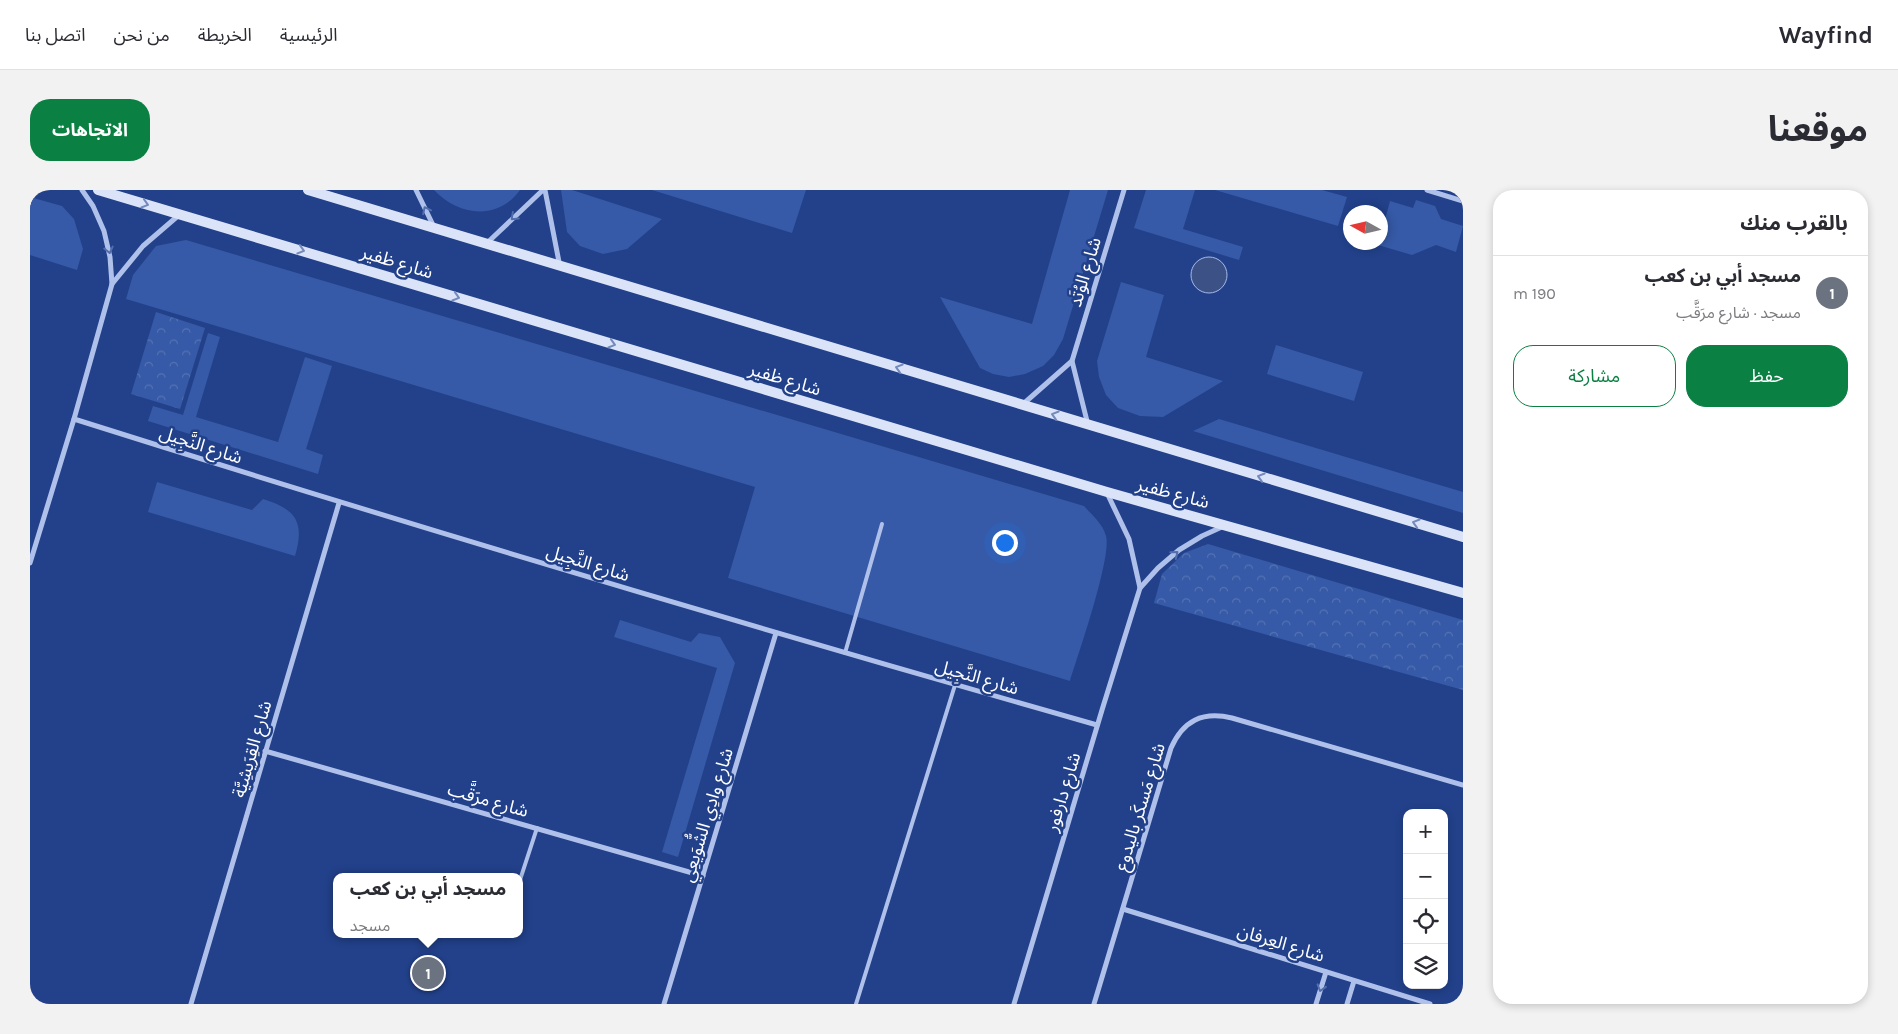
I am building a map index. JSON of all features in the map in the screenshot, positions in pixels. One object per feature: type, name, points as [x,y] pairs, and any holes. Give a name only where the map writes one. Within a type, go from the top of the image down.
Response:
[{"type":"main road","name":"شارع ظفير","points":[[98,190],[1107,492],[1463,593]]},
{"type":"main road","points":[[308,190],[435,230],[1463,537]]},
{"type":"street","points":[[30,563],[74,419],[112,284],[110,257],[104,231],[93,206],[82,190]]},
{"type":"street","points":[[416,190],[435,230]]},
{"type":"street","points":[[485,244],[544,190]]},
{"type":"street","points":[[544,190],[560,267]]},
{"type":"street","name":"شارع الوُتَد","points":[[1072,361],[1124,190]]},
{"type":"street","points":[[1427,190],[1463,201]]},
{"type":"street","points":[[112,284],[143,246],[180,214]]},
{"type":"street","points":[[1022,405],[1072,361],[1088,425]]},
{"type":"street","name":"شارع النَّجِيل","points":[[74,419],[340,503],[1097,726]]},
{"type":"street","points":[[1107,492],[1119,515],[1128,539],[1140,588]]},
{"type":"street","name":"شارع القِرَيشِيَّة","points":[[191,1004],[340,503]]},
{"type":"street","name":"شارع دارفور","points":[[1014,1004],[1140,588],[1158,568],[1179,550],[1202,536],[1227,525]]},
{"type":"street","name":"شارع وادِي الشُّوَيعِي","points":[[664,1004],[776,633]]},
{"type":"street","name":"شارع مَسكَر باليدوع","points":[[1094,1004],[1171,748],[1176,736],[1196,720],[1207,716],[1232,718],[1463,785]]},
{"type":"street","name":"شارع مرَقَّب","points":[[266,751],[703,876]]},
{"type":"street","name":"شارع العِرفان","points":[[1123,909],[1430,1004]]},
{"type":"street","points":[[1316,1004],[1326,972]]},
{"type":"street","points":[[1347,1004],[1354,980]]},
{"type":"lane","points":[[845,653],[882,524]]},
{"type":"lane","points":[[856,1004],[955,685]]},
{"type":"lane","points":[[522,873],[537,828]]},
{"type":"green space","points":[[434,190],[520,190],[501,207],[478,211],[466,210],[454,205]]},
{"type":"green space","points":[[561,190],[572,190],[662,219],[627,249],[603,254],[580,246],[567,232]]},
{"type":"green space","points":[[652,190],[806,190],[792,233]]},
{"type":"green space","points":[[1070,190],[1108,190],[1063,339],[1054,355],[1043,366],[1025,374],[1009,377],[993,374],[980,368],[940,297],[1032,324]]},
{"type":"green space","points":[[1146,190],[1195,190],[1183,229],[1243,247],[1239,260],[1134,228]]},
{"type":"green space","points":[[1215,190],[1322,190],[1347,197],[1338,226]]},
{"type":"green space","points":[[30,197],[62,206],[74,219],[83,249],[77,270],[30,255]]},
{"type":"green space","points":[[1416,200],[1435,206],[1441,219],[1463,226],[1456,252],[1436,245],[1412,255],[1388,248],[1388,209],[1390,201],[1413,208]]},
{"type":"green space","points":[[186,240],[1084,506],[1102,528],[1106,536],[1107,547],[1099,584],[1070,681],[728,578],[755,487],[126,299],[133,275],[156,246]]},
{"type":"green space","points":[[1121,282],[1164,295],[1146,357],[1223,381],[1163,417],[1140,416],[1118,408],[1106,395],[1099,377],[1097,361]]},
{"type":"green space","points":[[156,312],[205,328],[180,409],[131,394]]},
{"type":"green space","points":[[208,333],[220,337],[196,417],[278,442],[305,357],[332,366],[306,449],[323,455],[318,474],[148,421],[153,406],[183,415]]},
{"type":"green space","points":[[1276,345],[1363,372],[1354,401],[1267,374]]},
{"type":"green space","points":[[1219,419],[1463,492],[1463,513],[1193,431]]},
{"type":"green space","points":[[157,482],[252,510],[263,499],[283,507],[295,518],[298,526],[298,544],[295,556],[148,512]]},
{"type":"green space","points":[[1208,544],[1463,620],[1463,690],[1154,603],[1162,574],[1184,553]]},
{"type":"green space","points":[[620,620],[691,642],[699,633],[720,637],[735,663],[678,857],[662,852],[717,668],[614,637]]},
{"type":"shaded area","points":[[1209,257],[1216,258],[1222,262],[1226,268],[1226,282],[1222,288],[1216,292],[1209,293],[1202,292],[1196,288],[1192,282],[1191,275],[1192,268],[1196,262],[1202,258]]},
{"type":"place","name":"مسجد أبي بن كعب","points":[[428,973]]}]
